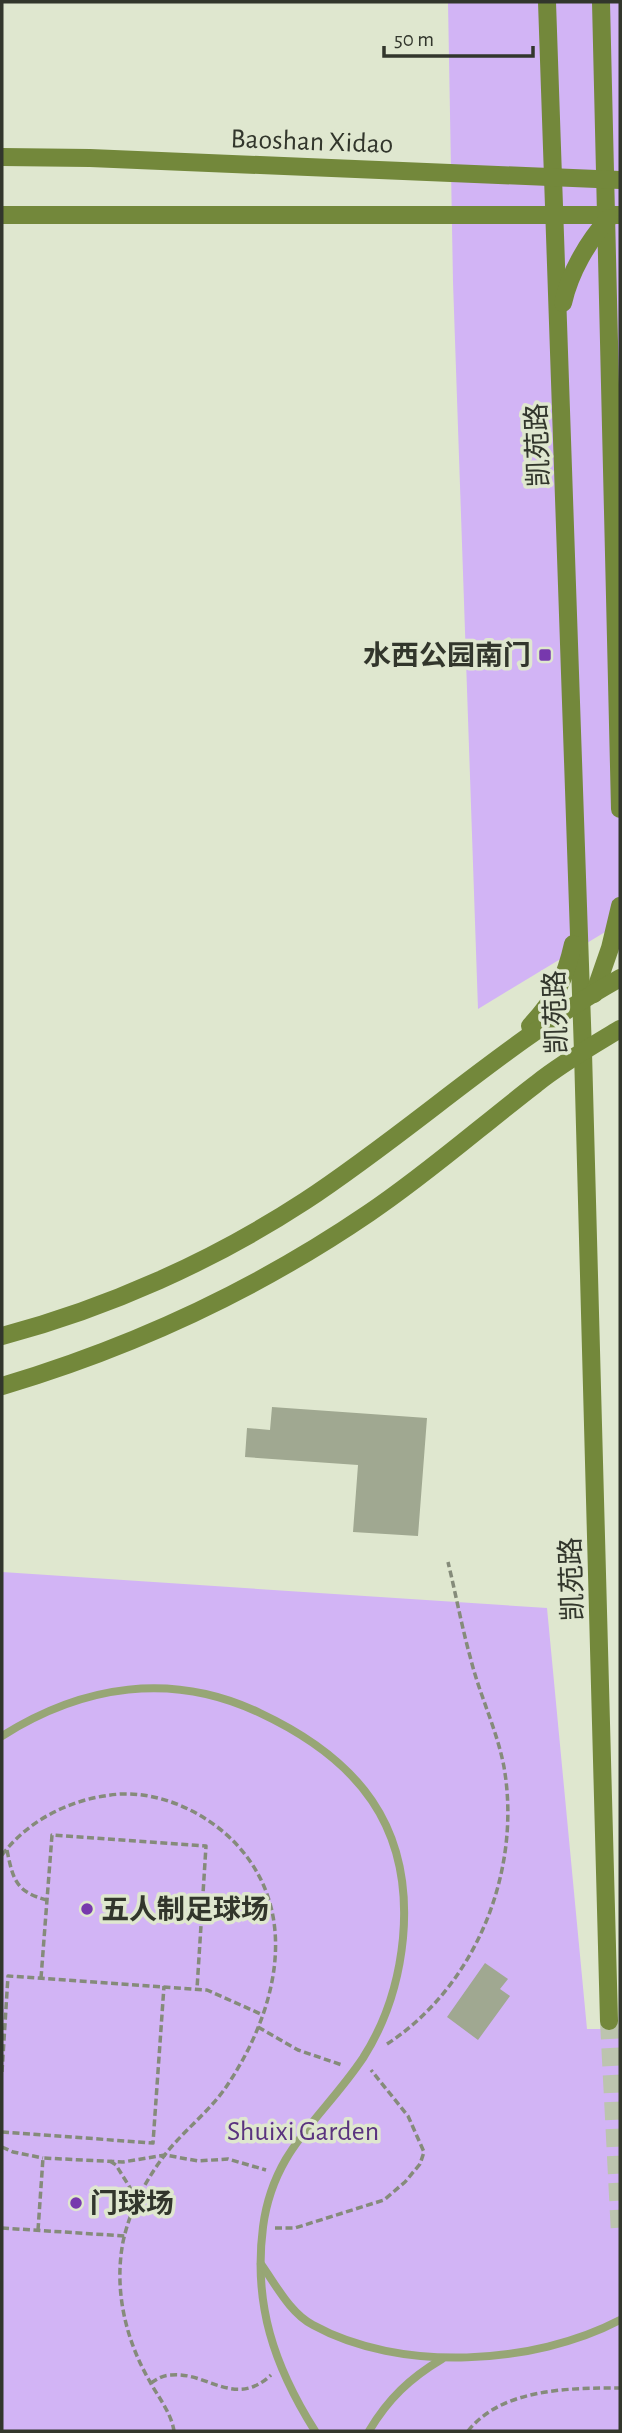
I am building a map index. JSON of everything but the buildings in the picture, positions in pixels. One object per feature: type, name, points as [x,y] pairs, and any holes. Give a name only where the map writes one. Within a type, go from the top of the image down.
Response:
[{"type":"main road","name":"凯苑路","points":[[547,2],[553,215],[560,317],[578,918],[588,996]]},
{"type":"main road","points":[[601,2],[614,180],[610,319],[620,809]]},
{"type":"main road","name":"Baoshan Xidao","points":[[2,157],[614,180]]},
{"type":"main road","points":[[2,215],[614,215]]},
{"type":"main road","points":[[560,317],[564,296],[588,245],[614,215]]},
{"type":"main road","points":[[610,319],[620,280]]},
{"type":"main road","points":[[538,1082],[560,1058],[582,1021],[588,996],[610,948],[620,906]]},
{"type":"main road","points":[[512,1047],[555,997],[570,959],[578,918]]},
{"type":"main road","points":[[2,1336],[35,1327],[146,1285],[228,1245],[304,1201],[512,1047],[620,978]]},
{"type":"main road","name":"凯苑路","points":[[582,1021],[609,2021]]},
{"type":"main road","points":[[2,1386],[66,1367],[155,1332],[232,1295],[305,1255],[371,1212],[445,1158],[538,1082],[620,1029]]},
{"type":"lane","points":[[2,1736],[23,1723],[80,1699],[150,1688],[186,1689],[251,1709],[288,1726],[316,1744],[346,1768],[367,1792],[384,1819],[397,1849],[404,1884],[405,1918],[396,1981],[378,2032],[362,2058],[301,2135],[276,2173],[268,2194],[262,2229],[262,2306],[281,2367],[295,2398],[315,2431]]},
{"type":"lane","points":[[261,2264],[297,2313],[312,2325],[369,2346],[442,2359],[514,2353],[562,2344],[620,2319]]},
{"type":"lane","points":[[369,2431],[386,2405],[407,2382],[442,2359]]},
{"type":"path","points":[[262,2229],[295,2228],[384,2200],[405,2182],[420,2164],[424,2152],[408,2116],[362,2058],[389,2043],[417,2022],[447,1991],[482,1931],[502,1864],[508,1797],[494,1726],[471,1661],[448,1562]]},
{"type":"path","points":[[2,1855],[56,1810],[104,1795],[143,1795],[184,1807],[213,1823],[247,1857],[266,1889],[275,1925],[277,1947],[271,1993],[263,2015],[225,2088],[165,2155],[137,2199],[125,2236],[119,2278],[128,2334],[151,2383],[173,2420],[174,2431]]},
{"type":"path","points":[[41,1979],[52,1835],[206,1846],[197,1989]]},
{"type":"path","points":[[6,1849],[14,1880],[31,1896],[47,1900]]},
{"type":"path","points":[[2,1979],[8,1976],[207,1990],[263,2015]]},
{"type":"path","points":[[2,2072],[8,1976]]},
{"type":"path","points":[[2,2132],[153,2143],[164,1986]]},
{"type":"path","points":[[258,2026],[299,2050],[353,2070]]},
{"type":"path","points":[[2,2147],[43,2158],[135,2161],[165,2155],[198,2161],[229,2159],[276,2173]]},
{"type":"path","points":[[38,2230],[43,2158]]},
{"type":"path","points":[[109,2161],[116,2165],[137,2199]]},
{"type":"path","points":[[2,2228],[125,2236]]},
{"type":"path","points":[[151,2383],[163,2376],[182,2375],[221,2388],[237,2389],[267,2379],[281,2367]]},
{"type":"path","points":[[468,2431],[493,2411],[516,2400],[544,2392],[620,2388]]},
{"type":"green space","points":[[448,2],[620,2],[620,923],[478,1009],[453,282]]},
{"type":"green space","name":"Shuixi Garden","points":[[2,1572],[547,1608],[587,2029],[620,2029],[620,2431],[2,2431]]},
{"type":"tunnel","points":[[609,2021],[620,2234]]},
{"type":"place","name":"水西公园南门","points":[[545,655]]},
{"type":"place","name":"五人制足球场","points":[[87,1909]]},
{"type":"place","name":"‌门球场‌","points":[[76,2203]]}]
